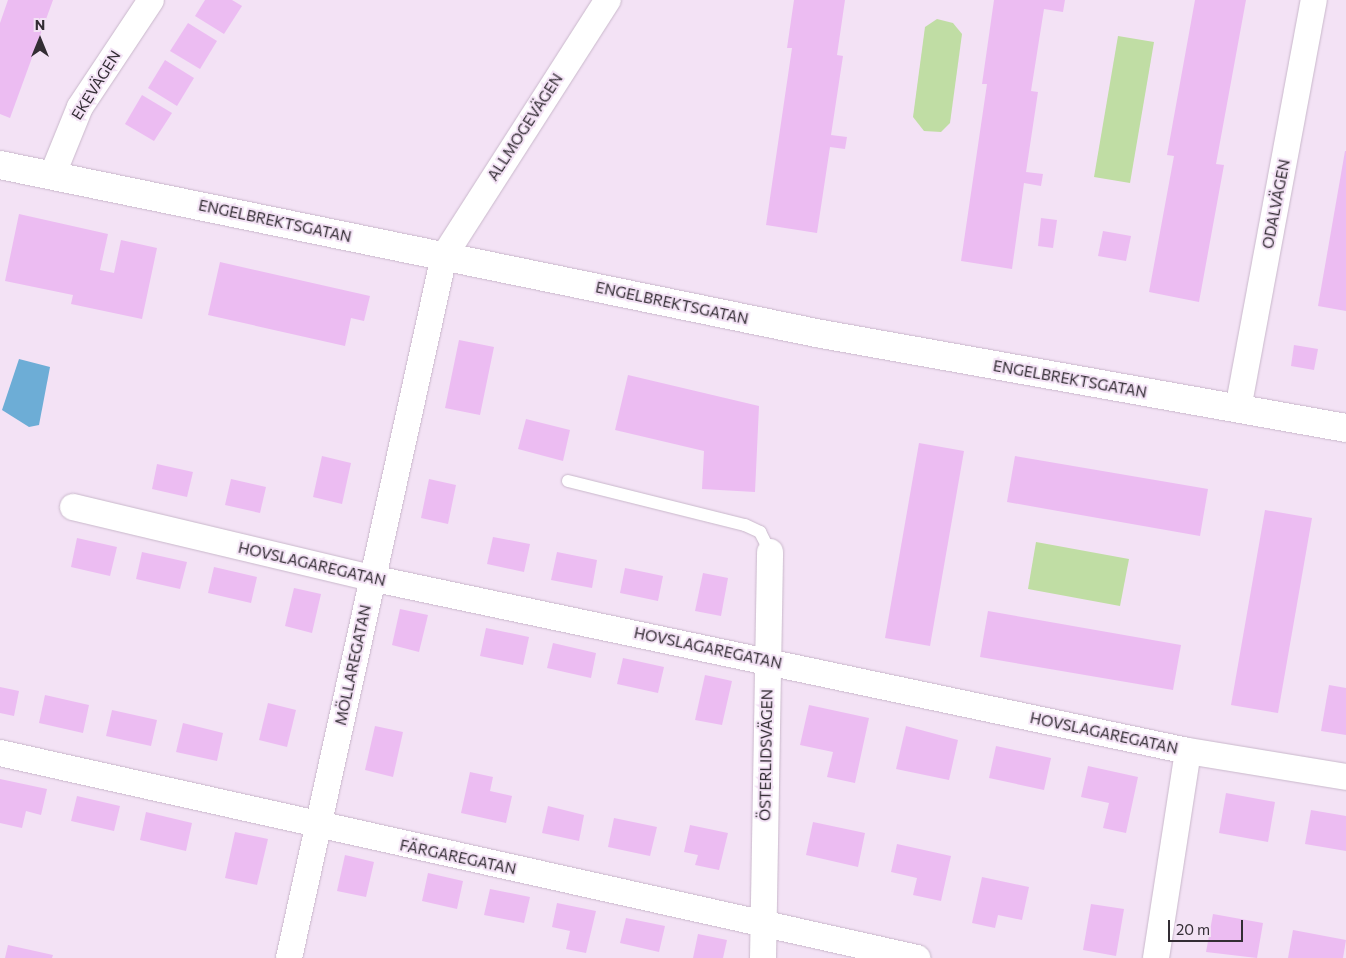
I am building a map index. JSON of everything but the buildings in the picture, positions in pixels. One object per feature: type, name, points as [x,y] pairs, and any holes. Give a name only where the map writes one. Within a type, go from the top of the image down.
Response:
[{"type":"main road","name":"ENGELBREKTSGATAN","points":[[0,165],[816,333],[1346,428]]},
{"type":"street","name":"EKEVÄGEN","points":[[52,176],[80,107],[151,0]]},
{"type":"street","name":"ALLMOGEVÄGEN","points":[[444,256],[608,0]]},
{"type":"street","name":"ODALVÄGEN","points":[[1238,409],[1314,0]]},
{"type":"street","name":"MÖLLAREGATAN","points":[[289,958],[371,578],[444,256]]},
{"type":"street","name":"HOVSLAGAREGATAN","points":[[73,507],[371,578],[768,660],[1188,751],[1346,777]]},
{"type":"street","name":"ÖSTERLIDSVÄGEN","points":[[762,958],[770,552]]},
{"type":"street","points":[[1156,958],[1188,751]]},
{"type":"street","name":"FÄRGAREGATAN","points":[[0,753],[318,827],[917,958]]},
{"type":"lane","points":[[568,481],[745,524],[760,532],[770,552]]},
{"type":"green space","points":[[937,19],[953,23],[962,34],[950,123],[941,132],[924,131],[913,117],[925,27]]},
{"type":"green space","points":[[1118,36],[1154,42],[1130,183],[1094,177]]},
{"type":"green space","points":[[1036,542],[1129,559],[1120,606],[1028,589]]},
{"type":"water","points":[[19,359],[50,367],[39,425],[29,427],[2,410]]}]
